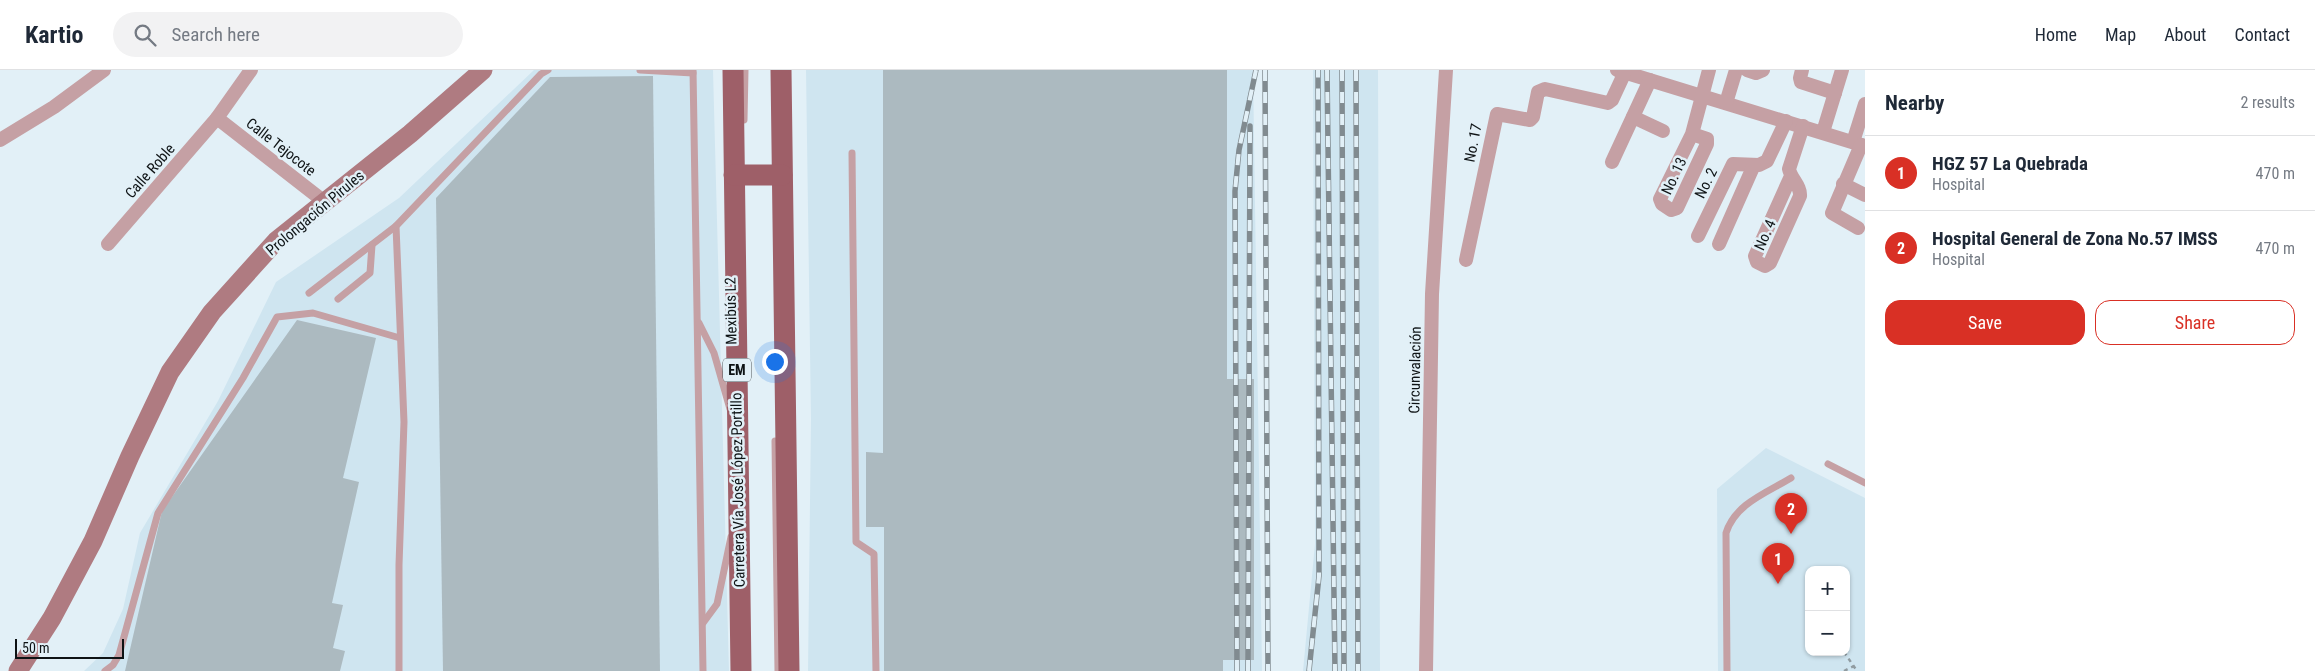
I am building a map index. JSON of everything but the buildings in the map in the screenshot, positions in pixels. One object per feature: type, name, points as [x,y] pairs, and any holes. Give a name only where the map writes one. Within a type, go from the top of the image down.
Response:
[{"type":"main road","name":"Prolongación Pirules","points":[[18,671],[52,618],[93,542],[130,456],[170,372],[212,312],[276,242],[410,134],[483,70]]},
{"type":"main road","name":"Carretera Vía José López Portillo","points":[[733,70],[741,175],[738,434],[741,671]]},
{"type":"main road","points":[[777,75],[775,176],[789,671]]},
{"type":"main road","points":[[741,175],[775,176]]},
{"type":"street","points":[[0,140],[54,107],[104,70]]},
{"type":"street","name":"Calle Roble","points":[[108,244],[217,118],[251,70]]},
{"type":"street","name":"Circunvalación","points":[[1426,671],[1432,294],[1446,70]]},
{"type":"street","name":"No. 13","points":[[1692,134],[1707,139],[1707,144],[1677,208],[1672,210],[1662,204],[1660,199],[1692,134],[1709,70]]},
{"type":"street","points":[[1726,103],[1736,70]]},
{"type":"street","points":[[1747,70],[1756,72],[1763,70]]},
{"type":"street","points":[[1802,70],[1801,82],[1835,93]]},
{"type":"street","points":[[1823,132],[1842,70]]},
{"type":"street","points":[[1621,71],[1860,144]]},
{"type":"street","name":"No. 17","points":[[1466,260],[1494,118],[1497,114],[1530,120],[1533,117],[1538,92],[1545,89],[1608,103],[1612,100],[1621,71]]},
{"type":"street","points":[[1612,162],[1650,80]]},
{"type":"street","points":[[1858,228],[1832,214],[1860,144],[1864,107]]},
{"type":"street","points":[[1633,117],[1663,131]]},
{"type":"street","name":"Calle Tejocote","points":[[217,118],[326,202]]},
{"type":"street","points":[[1719,244],[1754,165],[1767,161],[1786,121]]},
{"type":"street","name":"No. 4","points":[[1791,176],[1755,256],[1757,262],[1765,266],[1770,264],[1800,196],[1799,188],[1789,169],[1803,126]]},
{"type":"street","name":"No. 2","points":[[1698,236],[1733,164],[1754,165]]},
{"type":"street","points":[[1843,184],[1865,195]]},
{"type":"lane","points":[[309,293],[396,226],[541,74],[548,70]]},
{"type":"lane","points":[[640,70],[693,71],[703,671]]},
{"type":"lane","points":[[744,70],[744,127]]},
{"type":"lane","points":[[773,70],[777,75]]},
{"type":"lane","points":[[852,153],[856,542],[874,554],[876,671]]},
{"type":"lane","points":[[396,226],[404,422],[399,566],[399,671]]},
{"type":"lane","points":[[338,299],[370,273],[372,245]]},
{"type":"lane","points":[[106,671],[113,665],[119,655],[158,513],[243,378],[276,317],[313,314],[400,338]]},
{"type":"lane","points":[[697,321],[714,353],[738,434]]},
{"type":"lane","points":[[746,413],[749,671]]},
{"type":"lane","points":[[775,433],[778,671]]},
{"type":"lane","points":[[1828,464],[1865,483]]},
{"type":"lane","points":[[1727,671],[1726,533],[1738,510],[1791,478]]},
{"type":"lane","points":[[702,623],[719,597],[726,553],[738,510]]},
{"type":"path","points":[[1847,656],[1857,671]]},
{"type":"path","points":[[1844,671],[1854,666]]},
{"type":"shaded area","points":[[534,70],[713,70],[729,671],[84,671],[103,653],[123,609],[140,533],[218,401],[276,282],[399,198]]},
{"type":"shaded area","points":[[806,70],[1253,70],[1262,671],[808,671],[811,419]]},
{"type":"shaded area","points":[[1313,70],[1378,70],[1380,671],[1303,671],[1315,544]]},
{"type":"shaded area","points":[[1766,448],[1865,498],[1865,671],[1718,671],[1717,489]]},
{"type":"railway","points":[[1237,671],[1235,191],[1239,150],[1256,70]]},
{"type":"railway","points":[[1265,70],[1268,671]]},
{"type":"railway","points":[[1309,671],[1319,576],[1318,70]]},
{"type":"railway","points":[[1327,70],[1335,671]]},
{"type":"railway","points":[[1342,70],[1344,671]]},
{"type":"railway","points":[[1356,70],[1358,671]]},
{"type":"railway","points":[[1248,671],[1250,126]]},
{"type":"place","name":"Hospital General de Zona No.57 IMSS","points":[[1791,534]]},
{"type":"place","name":"HGZ 57 La Quebrada","points":[[1778,584]]}]
